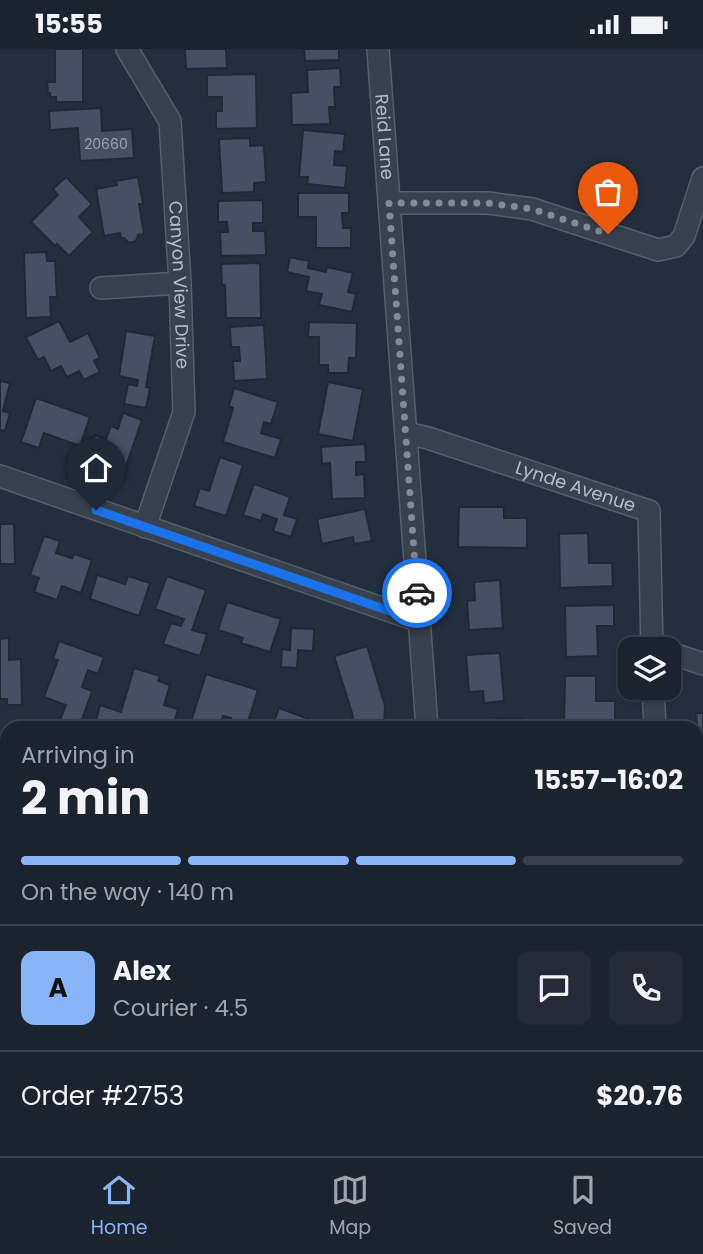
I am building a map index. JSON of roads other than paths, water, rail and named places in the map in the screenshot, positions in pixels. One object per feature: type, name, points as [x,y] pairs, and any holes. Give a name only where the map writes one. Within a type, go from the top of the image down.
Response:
[{"type":"street","name":"Canyon View Drive","points":[[127,49],[170,121],[180,283],[184,412],[145,527]]},
{"type":"street","name":"Reid Lane","points":[[378,49],[426,721]]},
{"type":"street","points":[[389,203],[488,203],[532,209],[658,250],[676,246],[684,236],[703,178]]},
{"type":"street","points":[[101,288],[180,283]]},
{"type":"street","name":"Lynde Avenue","points":[[406,433],[649,511],[657,637]]},
{"type":"street","points":[[0,476],[419,621]]},
{"type":"street","name":"Lynde Avenue","points":[[681,657],[703,664]]},
{"type":"street","points":[[654,700],[655,721]]}]
